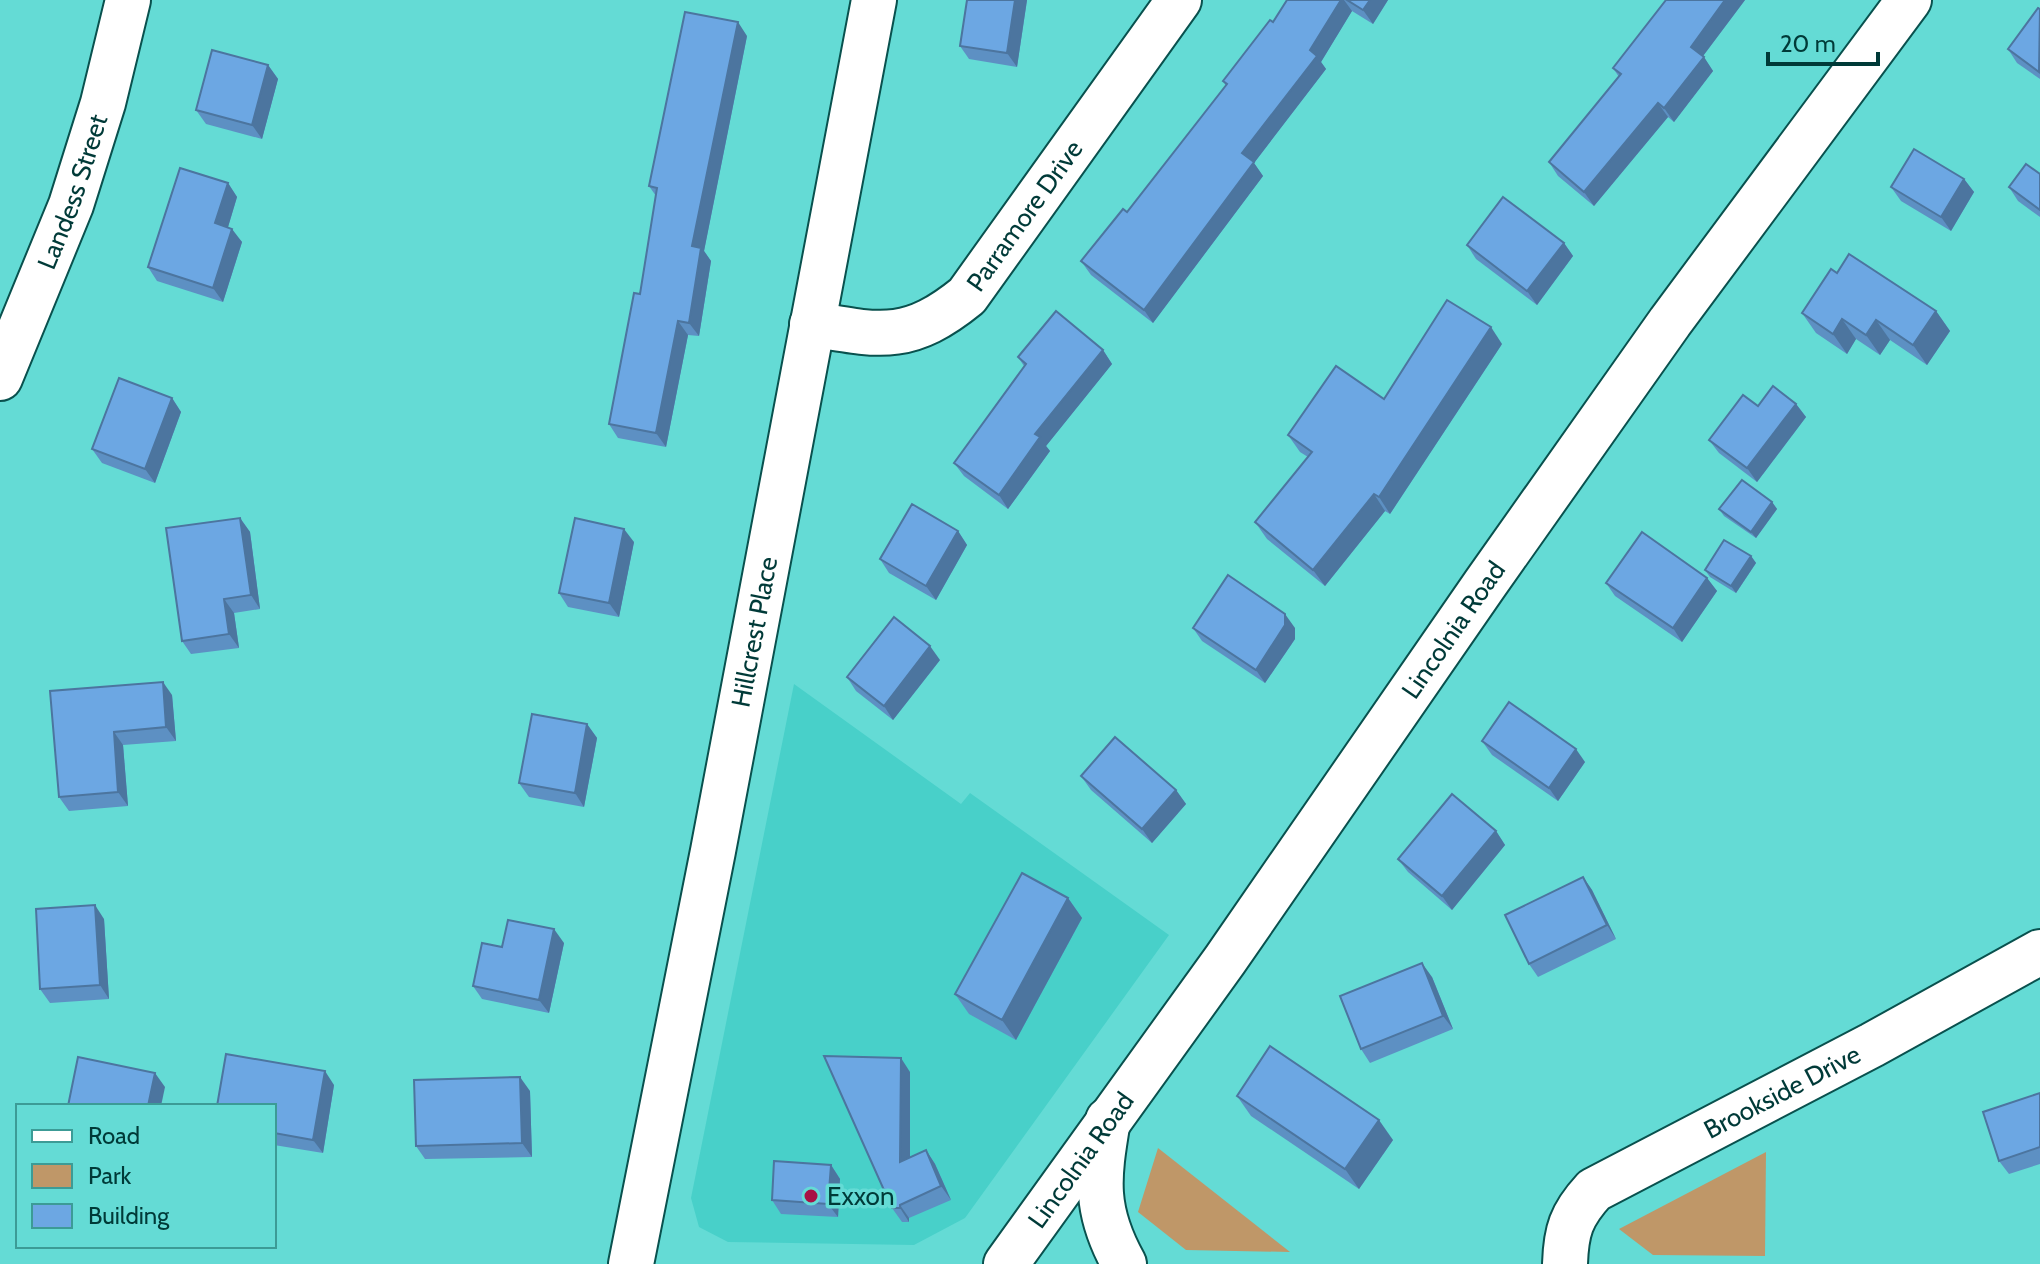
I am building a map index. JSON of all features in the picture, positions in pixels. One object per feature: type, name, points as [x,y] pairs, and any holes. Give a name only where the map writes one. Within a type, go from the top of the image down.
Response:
[{"type":"street","name":"Landess Street","points":[[0,378],[71,205],[103,103],[128,0]]},
{"type":"street","name":"Hillcrest Place","points":[[631,1264],[716,835],[874,0]]},
{"type":"street","name":"Parramore Drive","points":[[812,324],[870,334],[907,331],[941,317],[967,296],[1179,0]]},
{"type":"street","name":"Lincolnia Road","points":[[1006,1264],[1225,960],[1670,322],[1909,0]]},
{"type":"street","name":"Brookside Drive","points":[[1565,1264],[1566,1236],[1571,1222],[1577,1209],[1594,1190],[1872,1045],[2040,952]]},
{"type":"street","points":[[1108,1120],[1101,1162],[1102,1215],[1111,1242],[1124,1264]]},
{"type":"shaded area","points":[[794,684],[961,804],[970,793],[1169,935],[965,1218],[914,1245],[728,1242],[699,1227],[691,1198]]},
{"type":"green space","points":[[1158,1148],[1290,1252],[1186,1250],[1138,1212]]},
{"type":"green space","points":[[1766,1152],[1765,1256],[1653,1255],[1619,1229]]},
{"type":"building","points":[[967,0],[1015,0],[1007,53],[960,46]]},
{"type":"building","points":[[1287,0],[1341,0],[1310,50],[1317,56],[1242,153],[1254,162],[1144,310],[1081,261],[1123,209],[1127,212],[1227,84],[1223,81],[1270,20],[1273,22]]},
{"type":"building","points":[[1347,0],[1370,0],[1363,10]]},
{"type":"building","points":[[1666,0],[1725,0],[1691,47],[1704,57],[1664,108],[1658,103],[1584,192],[1549,162],[1621,74],[1613,68]]},
{"type":"building","points":[[2040,9],[2039,72],[2008,49]]},
{"type":"building","points":[[685,12],[738,22],[692,246],[701,248],[689,323],[678,321],[656,433],[609,424],[634,293],[640,294],[657,188],[649,186]]},
{"type":"building","points":[[212,50],[268,65],[252,125],[196,110]]},
{"type":"building","points":[[1914,149],[1964,179],[1941,217],[1891,187]]},
{"type":"building","points":[[2026,164],[2040,174],[2040,210],[2009,187]]},
{"type":"building","points":[[180,168],[228,183],[215,223],[232,229],[213,288],[148,267]]},
{"type":"building","points":[[1503,197],[1564,243],[1527,291],[1467,245]]},
{"type":"building","points":[[1849,254],[1936,311],[1913,345],[1876,320],[1866,335],[1842,319],[1833,334],[1802,313],[1831,269],[1837,273]]},
{"type":"building","points":[[1447,300],[1491,327],[1379,497],[1374,494],[1313,570],[1255,522],[1312,452],[1288,435],[1336,366],[1384,399]]},
{"type":"building","points":[[1056,311],[1103,350],[1035,434],[1040,437],[999,495],[954,463],[1026,364],[1018,357]]},
{"type":"building","points":[[119,378],[172,398],[145,469],[92,449]]},
{"type":"building","points":[[1773,386],[1796,404],[1747,468],[1709,440],[1743,395],[1758,406]]},
{"type":"building","points":[[1742,480],[1772,502],[1751,532],[1719,509]]},
{"type":"building","points":[[912,504],[958,531],[926,586],[880,559]]},
{"type":"building","points":[[240,518],[251,595],[224,599],[229,634],[182,641],[166,528]]},
{"type":"building","points":[[575,518],[624,529],[609,603],[559,593]]},
{"type":"building","points":[[1642,532],[1707,578],[1673,628],[1606,583]]},
{"type":"building","points":[[1724,540],[1751,556],[1731,586],[1705,570]]},
{"type":"building","points":[[1228,575],[1285,614],[1285,625],[1256,670],[1193,628]]},
{"type":"building","points":[[894,617],[930,646],[884,706],[847,677]]},
{"type":"building","points":[[163,682],[166,727],[114,732],[118,792],[59,797],[50,691]]},
{"type":"building","points":[[1509,702],[1576,749],[1549,788],[1482,741]]},
{"type":"building","points":[[532,714],[587,724],[575,793],[519,783]]},
{"type":"building","points":[[1115,737],[1176,790],[1142,829],[1081,776]]},
{"type":"building","points":[[1452,794],[1496,831],[1442,896],[1398,859]]},
{"type":"building","points":[[1022,873],[1068,898],[1002,1020],[955,994]]},
{"type":"building","points":[[1583,877],[1607,925],[1529,964],[1505,915]]},
{"type":"building","points":[[95,905],[100,985],[40,989],[36,909]]},
{"type":"building","points":[[508,920],[554,929],[539,1000],[473,986],[482,943],[502,947]]},
{"type":"building","points":[[1422,963],[1443,1016],[1361,1049],[1340,996]]},
{"type":"building","points":[[1270,1046],[1379,1120],[1345,1169],[1237,1096]]},
{"type":"building","points":[[226,1054],[325,1071],[313,1140],[276,1133],[276,1104],[217,1104]]},
{"type":"building","points":[[824,1056],[901,1058],[900,1162],[926,1150],[941,1186],[900,1205],[900,1208],[892,1208]]},
{"type":"building","points":[[78,1057],[155,1073],[148,1104],[68,1104]]},
{"type":"building","points":[[520,1077],[522,1143],[416,1146],[414,1080]]},
{"type":"building","points":[[2040,1093],[2040,1147],[1999,1161],[1983,1112]]},
{"type":"building","points":[[774,1161],[831,1165],[828,1204],[772,1200]]},
{"type":"place","name":"Exxon","points":[[811,1196]]}]
